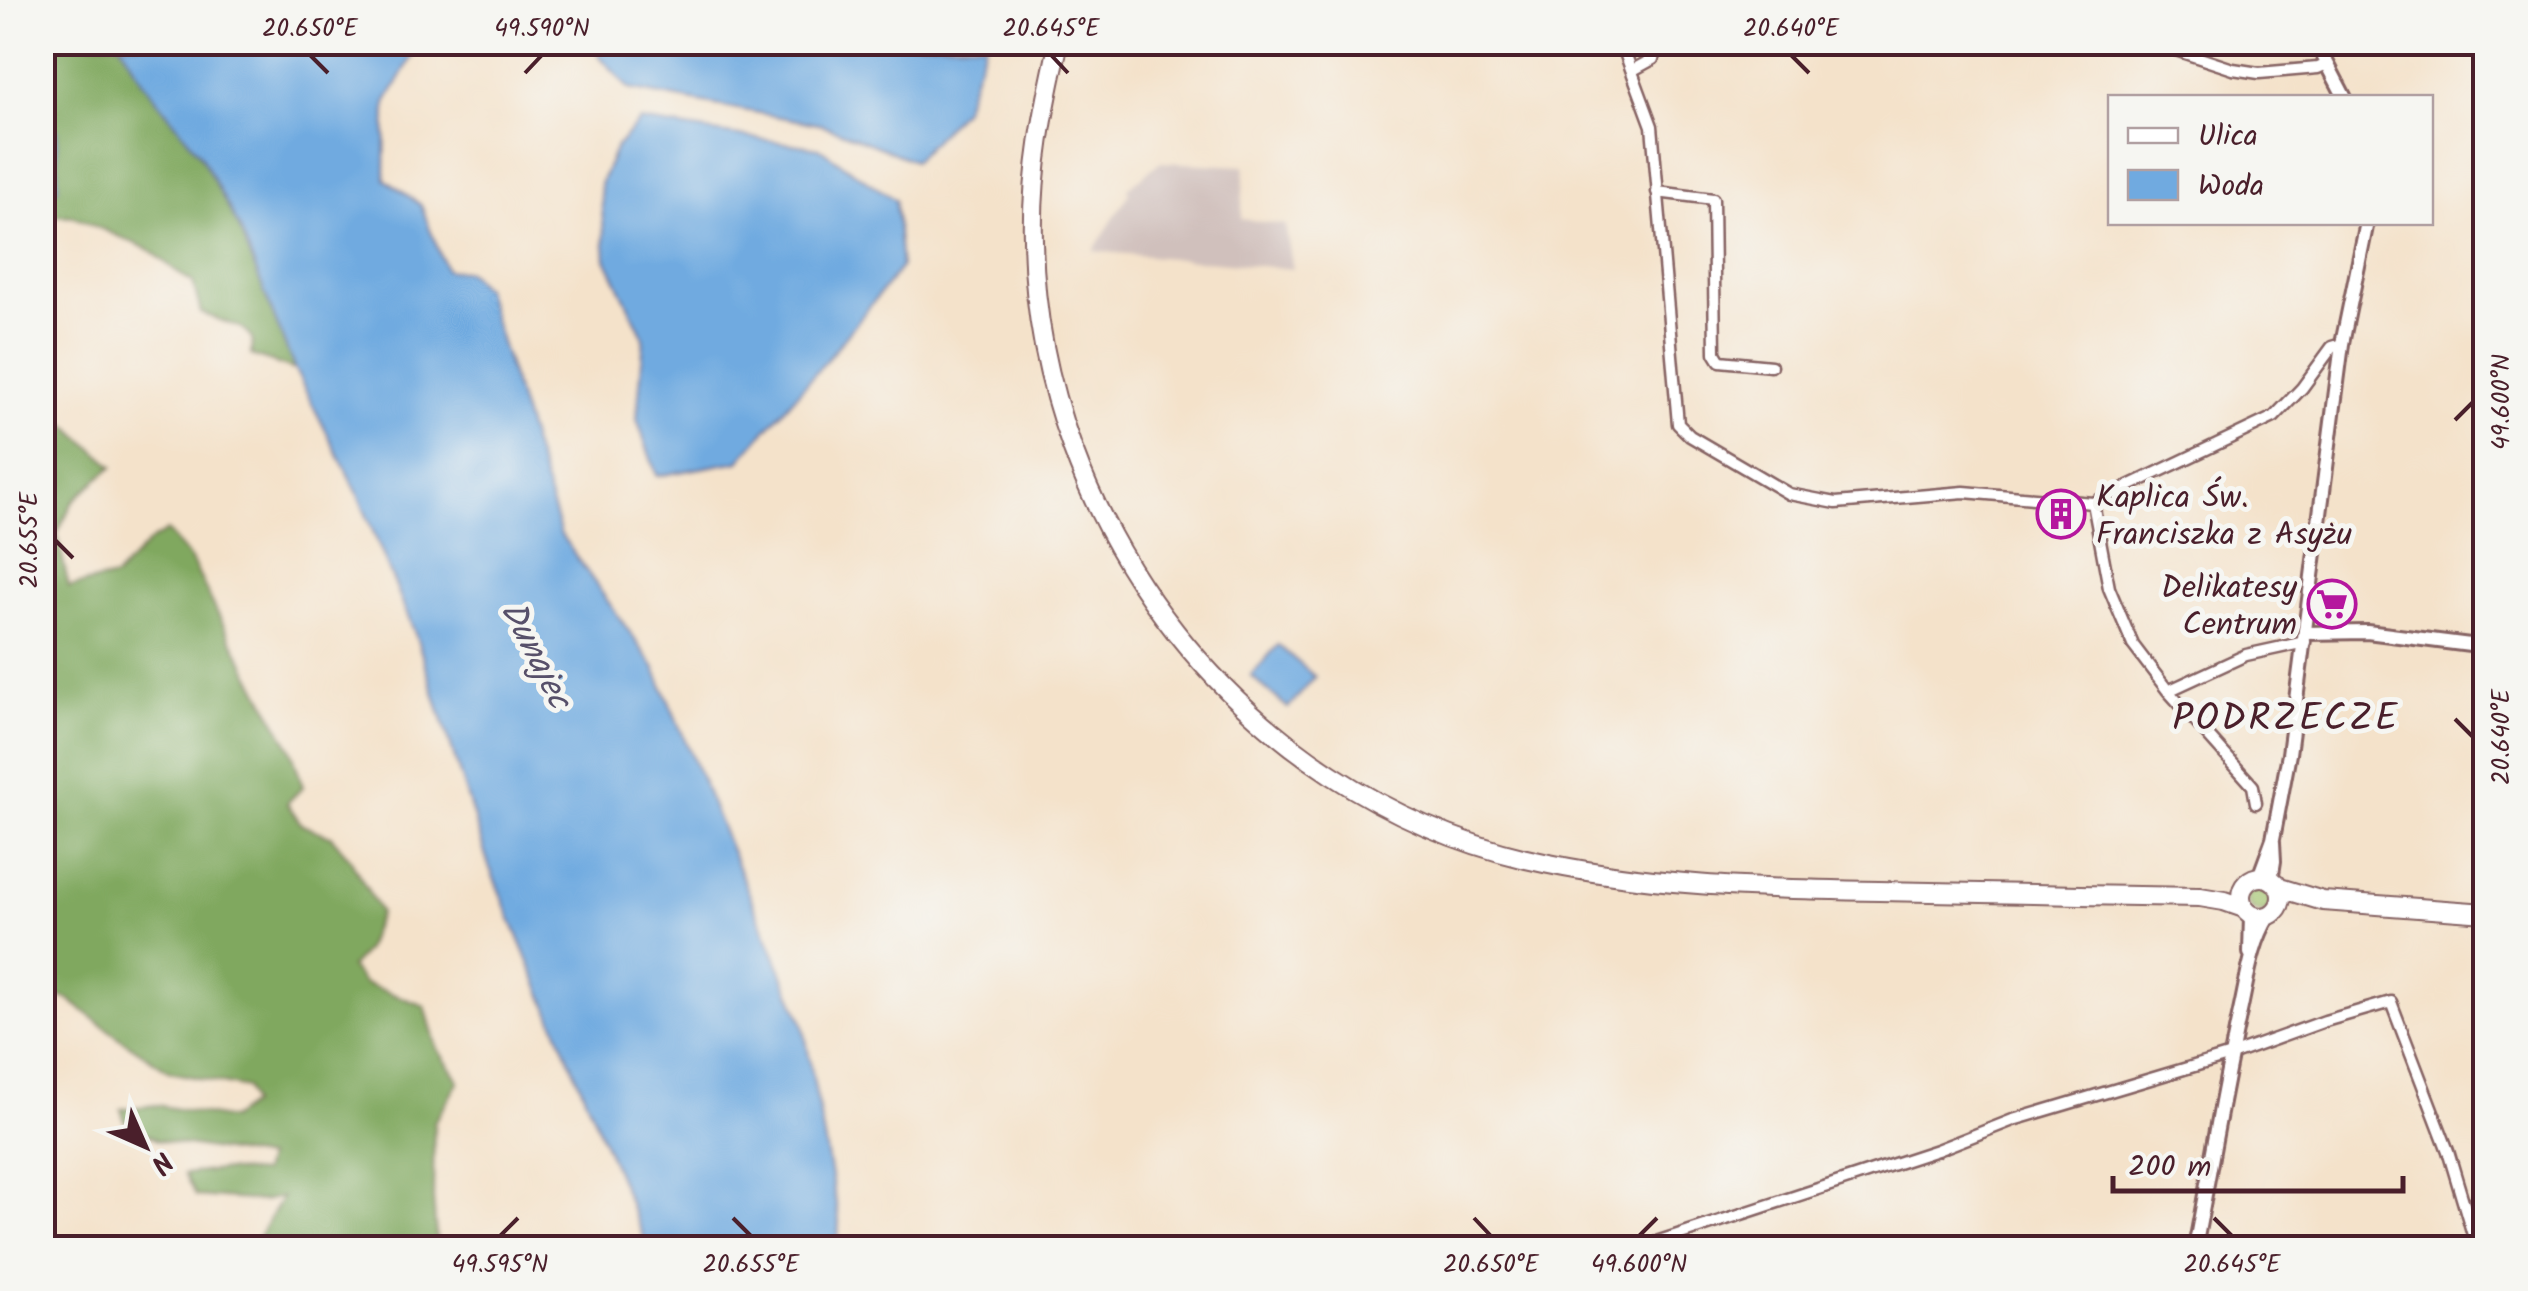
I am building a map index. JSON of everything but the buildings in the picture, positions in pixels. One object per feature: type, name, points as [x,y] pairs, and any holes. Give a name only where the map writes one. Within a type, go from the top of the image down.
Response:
[{"type":"main road","points":[[1058,42],[1041,119],[1032,243],[1047,360],[1068,440],[1092,502],[1138,583],[1164,618],[1246,709],[1330,774],[1390,808],[1469,842],[1522,858],[1633,878],[1703,886],[1802,890],[2200,897],[2261,912],[2323,901],[2486,912]]},
{"type":"main road","points":[[2200,897],[2263,883],[2323,901]]},
{"type":"main road","points":[[2261,912],[2282,902],[2263,883]]},
{"type":"main road","points":[[2261,912],[2241,895],[2263,883]]},
{"type":"street","points":[[1620,42],[1652,126],[1678,424],[1690,436],[1789,494],[1836,503],[1964,492],[2093,503],[2274,417],[2302,388],[2332,346],[2342,344]]},
{"type":"street","points":[[1633,70],[1654,58],[1657,42]]},
{"type":"street","points":[[2151,42],[2233,70],[2259,72],[2328,64]]},
{"type":"street","points":[[2316,42],[2344,95]]},
{"type":"street","points":[[1657,192],[1713,200],[1715,352],[1720,362],[1771,366]]},
{"type":"street","points":[[2263,883],[2274,861],[2273,839],[2305,638],[2342,344],[2366,225]]},
{"type":"street","points":[[2093,503],[2109,588],[2133,645],[2168,691],[2253,786],[2256,804]]},
{"type":"street","points":[[2168,691],[2246,655],[2305,638],[2367,632],[2486,647]]},
{"type":"street","points":[[2195,1248],[2261,912]]},
{"type":"street","points":[[1638,1248],[1937,1150],[2012,1120],[2391,1002],[2448,1150],[2478,1248]]},
{"type":"shaded area","points":[[1160,162],[1245,166],[1241,219],[1285,225],[1293,269],[1093,251],[1129,194],[1128,188]]},
{"type":"green space","points":[[42,43],[120,43],[143,82],[199,153],[239,227],[295,370],[251,355],[252,339],[242,328],[201,313],[193,282],[150,250],[72,216],[43,215]]},
{"type":"green space","points":[[42,404],[113,466],[73,501],[57,534],[69,587],[115,577],[150,541],[167,531],[191,560],[291,749],[303,787],[287,803],[302,825],[331,836],[350,859],[380,912],[365,951],[350,967],[363,983],[425,1006],[437,1048],[459,1081],[434,1123],[437,1248],[255,1248],[282,1197],[262,1201],[196,1196],[184,1174],[221,1170],[262,1173],[266,1158],[157,1140],[125,1121],[121,1109],[157,1105],[230,1119],[251,1104],[246,1088],[170,1072],[68,999],[43,992]]},
{"type":"green space","points":[[2262,883],[2273,887],[2277,898],[2273,909],[2262,913],[2251,909],[2247,898],[2251,887]]},
{"type":"water","points":[[595,42],[986,43],[963,109],[914,161],[823,125],[629,89],[599,55]]},
{"type":"water","name":"Dunajec","points":[[120,43],[420,43],[386,103],[385,179],[421,205],[446,270],[466,271],[484,288],[561,535],[655,668],[803,1023],[839,1220],[838,1248],[648,1248],[489,866],[416,636],[357,492],[295,370],[239,227],[199,153],[143,82]]},
{"type":"water","points":[[42,115],[57,131],[58,189],[43,187]]},
{"type":"water","points":[[640,121],[819,148],[895,200],[901,267],[739,461],[657,476],[637,419],[644,338],[606,259],[600,184],[616,147]]},
{"type":"water","points":[[1278,645],[1315,677],[1288,708],[1251,676]]},
{"type":"place","name":"Kaplica Św. Franciszka z Asyżu","points":[[2061,514]]},
{"type":"place","name":"Delikatesy Centrum","points":[[2332,604]]},
{"type":"district","name":"PODRZECZE","points":[[2286,717]]}]
